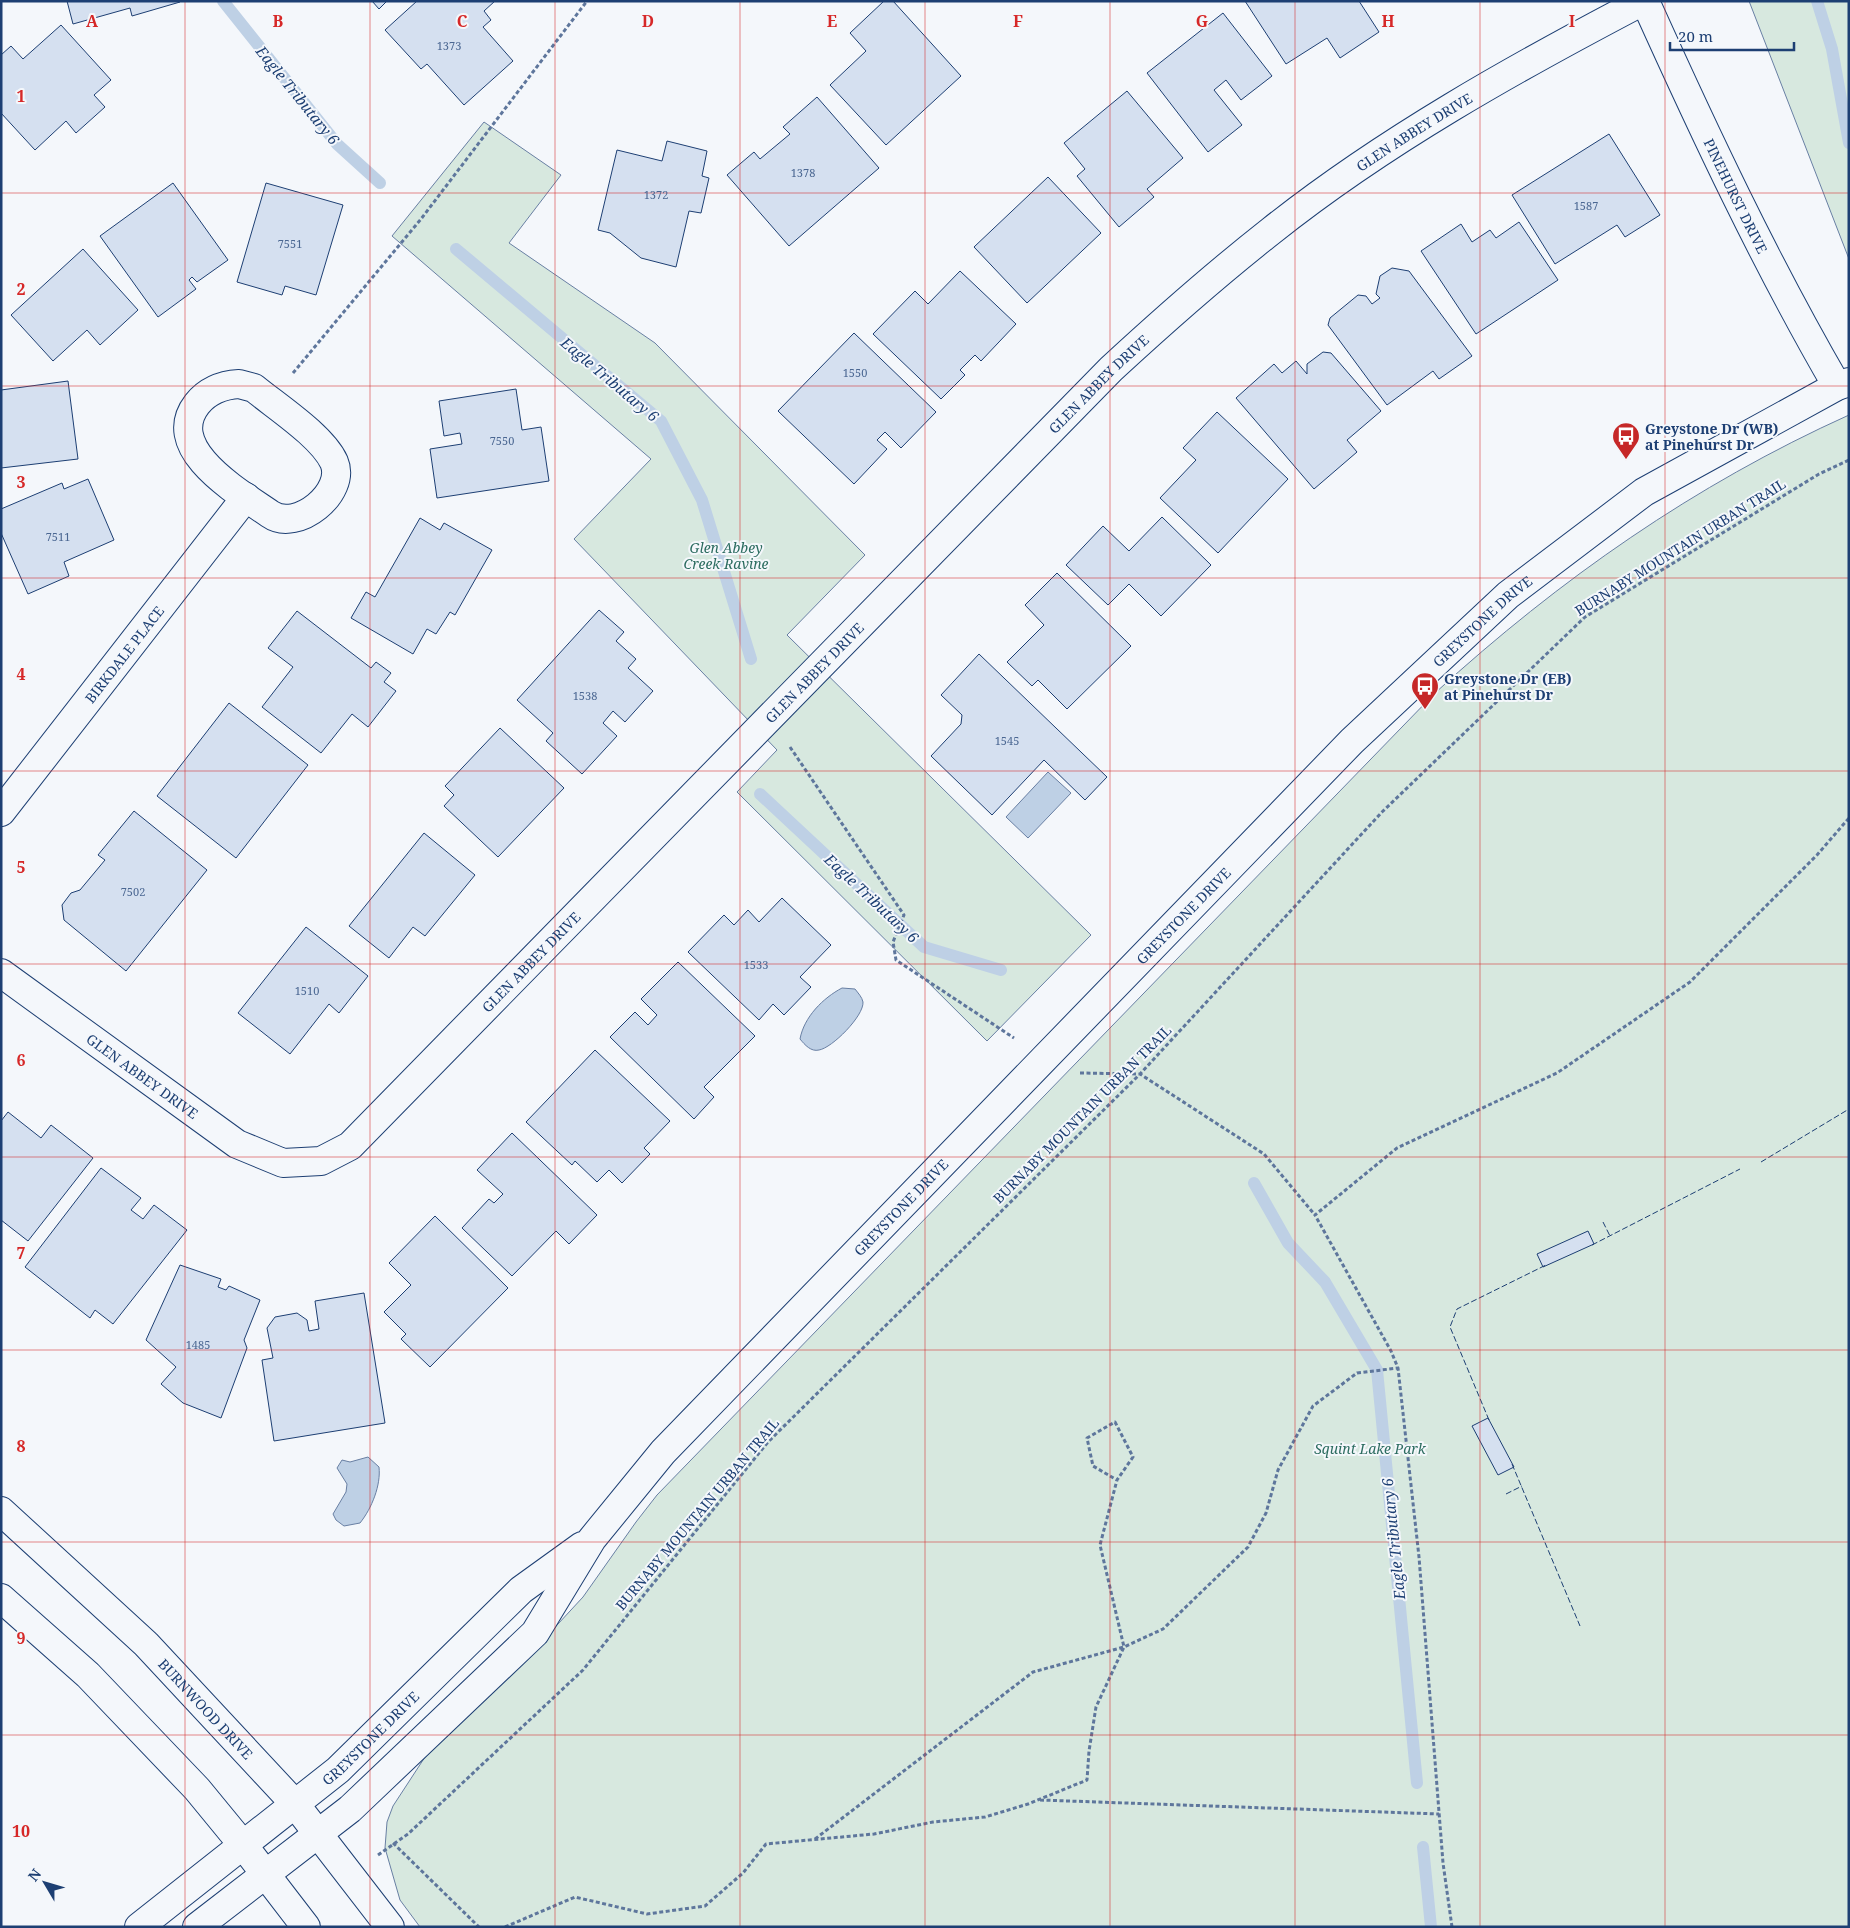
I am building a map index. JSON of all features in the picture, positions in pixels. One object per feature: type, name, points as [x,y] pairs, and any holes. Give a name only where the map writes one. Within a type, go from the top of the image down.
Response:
[{"type":"street","name":"PINEHURST DRIVE","points":[[1644,1],[1702,126],[1802,326],[1843,384]]},
{"type":"street","name":"GLEN ABBEY DRIVE","points":[[1,973],[237,1144],[283,1164],[320,1161],[350,1146],[1111,369],[1174,310],[1264,236],[1380,153],[1510,72],[1644,1]]},
{"type":"street","points":[[239,384],[254,388],[326,447],[335,465],[336,480],[324,500],[306,515],[291,519],[273,516],[246,497],[202,463],[192,446],[188,427],[194,408],[205,394],[226,385],[239,384]]},
{"type":"street","name":"GREYSTONE DRIVE","points":[[197,1927],[350,1809],[535,1633],[592,1539],[663,1452],[1352,741],[1508,595],[1644,492],[1843,384]]},
{"type":"street","name":"BIRKDALE PLACE","points":[[1,812],[246,497]]},
{"type":"street","name":"BURNWOOD DRIVE","points":[[1,1511],[146,1644],[295,1804],[390,1927]]},
{"type":"street","name":"GREYSTONE DRIVE","points":[[139,1927],[338,1770],[522,1590],[592,1539]]},
{"type":"street","points":[[1,1598],[88,1675],[197,1789],[243,1844],[306,1927]]},
{"type":"path","points":[[290,376],[421,219],[587,1]]},
{"type":"path","name":"BURNABY MOUNTAIN URBAN TRAIL","points":[[385,1848],[408,1834],[583,1670],[768,1442],[1140,1074],[1382,812],[1585,617],[1819,474],[1849,460]]},
{"type":"path","points":[[770,718],[904,915],[892,942],[896,960],[1020,1042]]},
{"type":"path","points":[[1315,1216],[1397,1148],[1557,1073],[1690,982],[1817,855],[1849,818]]},
{"type":"path","points":[[1076,1073],[1140,1074],[1264,1154],[1315,1216],[1391,1351],[1398,1368],[1419,1557],[1439,1814],[1452,1927]]},
{"type":"path","points":[[815,1839],[1034,1672],[1124,1647],[1163,1628],[1248,1547],[1266,1513],[1278,1470],[1313,1406],[1357,1373],[1398,1368]]},
{"type":"path","points":[[505,1927],[575,1896],[647,1914],[705,1906],[743,1872],[766,1844],[874,1834],[933,1822],[986,1817],[1038,1800],[1087,1780],[1089,1751],[1096,1707],[1124,1647],[1100,1545],[1117,1480],[1134,1457],[1115,1422],[1087,1438],[1093,1466],[1117,1480]]},
{"type":"path","points":[[1038,1800],[1439,1814]]},
{"type":"path","points":[[393,1843],[480,1927]]},
{"type":"green space","points":[[1749,1],[1849,1],[1849,259]]},
{"type":"green space","name":"Glen Abbey Creek Ravine","points":[[484,122],[561,175],[509,243],[655,343],[865,555],[787,635],[1091,935],[987,1041],[737,792],[777,750],[574,539],[651,459],[392,236]]},
{"type":"green space","name":"Squint Lake Park","points":[[1849,415],[1849,1927],[420,1927],[400,1900],[385,1848],[387,1822],[393,1806],[425,1757],[508,1678],[583,1597],[657,1495],[1435,693],[1531,611],[1580,573],[1631,538],[1736,472],[1792,442]]},
{"type":"water","points":[[1048,772],[1071,793],[1028,838],[1006,817]]},
{"type":"water","points":[[842,988],[855,989],[863,1002],[862,1008],[853,1023],[832,1044],[819,1050],[811,1049],[800,1039],[806,1023],[821,1003]]},
{"type":"water","points":[[368,1457],[379,1467],[379,1481],[375,1496],[360,1523],[344,1526],[336,1520],[333,1514],[346,1492],[347,1484],[337,1468],[342,1460],[350,1462]]},
{"type":"building","points":[[67,1],[180,2],[132,16],[130,8],[73,24]]},
{"type":"building","points":[[372,1],[387,1],[379,9]]},
{"type":"building","points":[[417,1],[495,1],[484,11],[491,20],[483,27],[513,61],[464,105],[427,64],[421,69],[385,30]]},
{"type":"building","points":[[884,1],[893,1],[961,76],[886,145],[830,85],[866,51],[850,33]]},
{"type":"building","points":[[1245,1],[1359,1],[1379,32],[1340,58],[1327,38],[1286,64]]},
{"type":"building","points":[[1223,13],[1272,76],[1241,100],[1226,80],[1214,90],[1242,125],[1208,152],[1147,73]]},
{"type":"building","points":[[61,25],[111,80],[94,95],[105,107],[76,133],[66,121],[35,150],[1,113],[1,55],[11,46],[23,59]]},
{"type":"building","points":[[1127,91],[1183,158],[1147,189],[1154,197],[1119,227],[1077,176],[1085,169],[1064,143]]},
{"type":"building","points":[[817,97],[879,168],[789,246],[727,175],[754,152],[760,159],[790,134],[783,127]]},
{"type":"building","points":[[1609,134],[1660,215],[1625,237],[1617,225],[1555,264],[1512,195]]},
{"type":"building","points":[[667,141],[707,151],[702,176],[709,178],[701,213],[689,211],[676,267],[641,258],[610,233],[598,230],[617,150],[662,161]]},
{"type":"building","points":[[1048,177],[1101,233],[1027,303],[974,247]]},
{"type":"building","points":[[173,183],[228,260],[197,282],[192,277],[189,280],[196,289],[158,317],[100,236]]},
{"type":"building","points":[[266,183],[343,205],[316,295],[285,286],[282,295],[237,282]]},
{"type":"building","points":[[1519,222],[1558,280],[1476,334],[1421,251],[1461,224],[1472,242],[1490,230],[1496,238]]},
{"type":"building","points":[[83,249],[138,310],[100,345],[87,330],[53,361],[11,315]]},
{"type":"building","points":[[1392,268],[1409,271],[1472,356],[1439,379],[1433,371],[1387,405],[1328,325],[1330,318],[1358,295],[1366,296],[1372,304],[1380,298],[1376,294],[1380,276]]},
{"type":"building","points":[[960,271],[1016,324],[981,361],[975,355],[960,370],[965,375],[941,399],[873,334],[915,291],[928,304]]},
{"type":"building","points":[[854,333],[936,412],[901,448],[885,432],[877,440],[887,449],[854,484],[778,411]]},
{"type":"building","points":[[1323,352],[1331,353],[1381,411],[1347,440],[1357,452],[1314,489],[1236,398],[1274,364],[1282,373],[1296,361],[1307,374],[1307,364]]},
{"type":"building","points":[[68,381],[78,459],[1,468],[1,390]]},
{"type":"building","points":[[516,389],[522,430],[541,427],[549,481],[437,498],[430,449],[462,444],[460,433],[444,436],[439,401]]},
{"type":"building","points":[[1217,412],[1288,479],[1218,553],[1160,498],[1196,460],[1183,448]]},
{"type":"building","points":[[88,479],[114,540],[64,562],[69,576],[28,594],[1,533],[1,509],[62,483],[64,489]]},
{"type":"building","points":[[1162,517],[1211,565],[1161,616],[1129,584],[1108,605],[1066,565],[1103,526],[1129,551]]},
{"type":"building","points":[[420,518],[440,530],[444,523],[492,550],[455,615],[450,612],[436,634],[427,629],[413,654],[351,618],[366,592],[375,597]]},
{"type":"building","points":[[1057,573],[1131,646],[1067,709],[1038,680],[1032,686],[1007,662],[1044,625],[1025,605]]},
{"type":"building","points":[[599,610],[624,632],[616,641],[636,659],[628,668],[653,691],[625,722],[613,711],[603,723],[617,736],[582,774],[546,741],[553,733],[517,700]]},
{"type":"building","points":[[297,611],[371,668],[376,662],[391,673],[384,682],[396,691],[368,727],[352,714],[321,753],[262,707],[293,667],[268,648]]},
{"type":"building","points":[[979,654],[1107,777],[1085,800],[1044,760],[992,815],[931,756],[961,724],[962,715],[941,695]]},
{"type":"building","points":[[229,703],[308,765],[236,858],[157,796]]},
{"type":"building","points":[[500,728],[564,788],[498,857],[444,806],[454,795],[445,786]]},
{"type":"building","points":[[134,811],[207,870],[126,971],[64,920],[62,905],[71,893],[80,890],[105,860],[98,855]]},
{"type":"building","points":[[424,833],[475,875],[425,936],[413,927],[389,958],[349,926]]},
{"type":"building","points":[[782,898],[831,945],[800,977],[811,987],[784,1015],[773,1004],[759,1020],[688,952],[724,915],[734,925],[748,910],[759,922]]},
{"type":"building","points":[[306,927],[368,976],[339,1013],[329,1004],[290,1054],[238,1013]]},
{"type":"building","points":[[678,962],[755,1036],[704,1087],[714,1097],[694,1119],[610,1037],[635,1012],[648,1025],[657,1015],[641,999]]},
{"type":"building","points":[[595,1050],[670,1121],[644,1148],[650,1154],[622,1183],[609,1170],[597,1182],[575,1161],[572,1165],[526,1122]]},
{"type":"building","points":[[8,1112],[41,1138],[51,1125],[93,1158],[28,1241],[1,1220],[1,1121]]},
{"type":"building","points":[[512,1133],[597,1215],[569,1244],[556,1231],[512,1276],[462,1228],[489,1199],[494,1203],[503,1194],[477,1170]]},
{"type":"building","points":[[101,1168],[141,1198],[131,1210],[143,1219],[154,1205],[187,1230],[113,1324],[95,1310],[90,1318],[25,1267]]},
{"type":"building","points":[[435,1216],[508,1288],[430,1367],[401,1339],[406,1334],[384,1312],[411,1285],[389,1263]]},
{"type":"building","points":[[1588,1231],[1594,1244],[1543,1267],[1537,1254]]},
{"type":"building","points":[[180,1265],[221,1279],[218,1287],[226,1290],[229,1286],[260,1300],[244,1340],[247,1348],[221,1418],[183,1403],[161,1384],[176,1367],[146,1340]]},
{"type":"building","points":[[364,1293],[385,1423],[274,1441],[262,1360],[273,1358],[267,1328],[275,1317],[297,1313],[307,1320],[309,1331],[319,1329],[315,1301]]},
{"type":"building","points":[[1488,1418],[1514,1467],[1498,1475],[1472,1426]]},
{"type":"waterway","name":"Eagle Tributary 6","points":[[223,1],[337,144],[380,183]]},
{"type":"waterway","points":[[1817,1],[1832,49],[1849,143]]},
{"type":"waterway","name":"Eagle Tributary 6","points":[[456,249],[661,421],[702,500],[751,659]]},
{"type":"waterway","name":"Eagle Tributary 6","points":[[760,794],[924,947],[1001,970]]},
{"type":"waterway","name":"Eagle Tributary 6","points":[[1254,1183],[1288,1243],[1325,1282],[1377,1370],[1417,1783]]},
{"type":"waterway","name":"Eagle Tributary 6","points":[[1423,1847],[1431,1927]]},
{"type":"fence","points":[[1761,1162],[1849,1109]]},
{"type":"fence","points":[[1592,1245],[1740,1169]]},
{"type":"fence","points":[[1603,1222],[1610,1236]]},
{"type":"fence","points":[[1489,1420],[1450,1327],[1457,1309],[1546,1265]]},
{"type":"fence","points":[[1512,1464],[1580,1626]]},
{"type":"fence","points":[[1506,1494],[1522,1486]]},
{"type":"place","name":"Greystone Dr (WB) at Pinehurst Dr","points":[[1626,460]]},
{"type":"place","name":"Greystone Dr (EB) at Pinehurst Dr","points":[[1425,710]]}]
